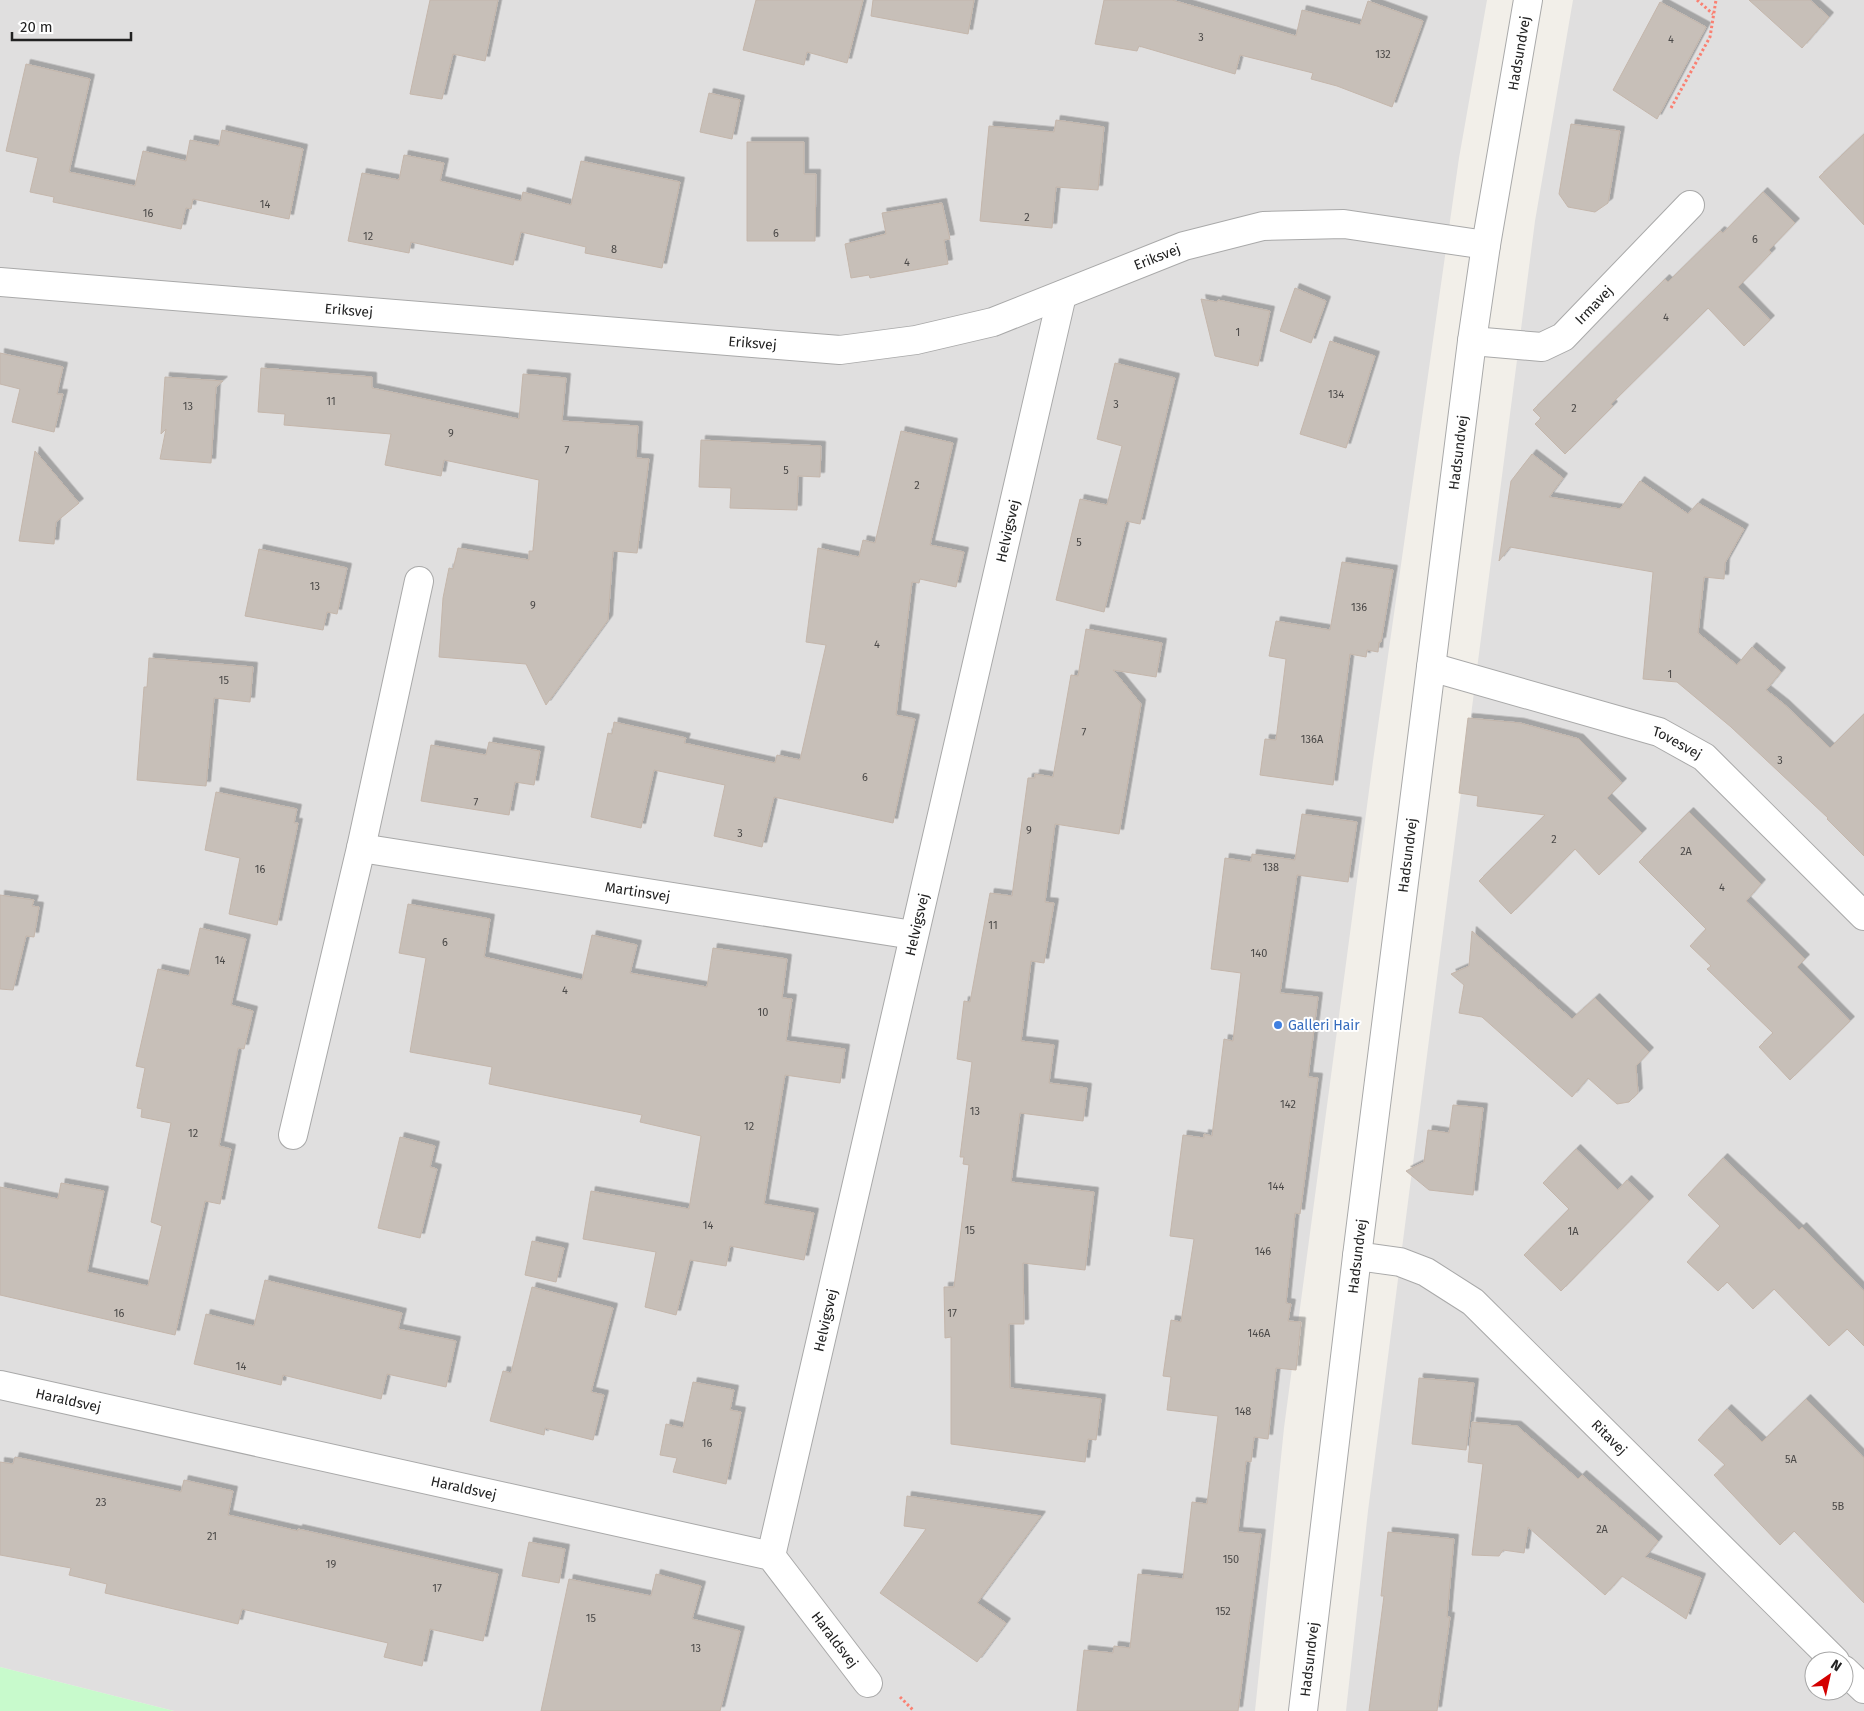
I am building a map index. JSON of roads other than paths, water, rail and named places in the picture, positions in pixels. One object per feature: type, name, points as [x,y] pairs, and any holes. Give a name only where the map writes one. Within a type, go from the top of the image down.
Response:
[{"type":"street","name":"Hadsundvej","points":[[1303,1711],[1472,341],[1486,245],[1528,0]]},
{"type":"street","name":"Irmavej","points":[[1472,341],[1542,347],[1563,337],[1690,205]]},
{"type":"street","name":"Eriksvej","points":[[0,282],[840,350],[916,340],[994,322],[1184,246],[1263,226],[1344,224],[1486,245]]},
{"type":"street","name":"Helvigsvej","points":[[771,1556],[1062,296]]},
{"type":"street","points":[[292,1135],[361,848],[419,581]]},
{"type":"street","name":"Tovesvej","points":[[1431,667],[1659,732],[1704,757],[1864,916]]},
{"type":"street","name":"Martinsvej","points":[[361,848],[913,935]]},
{"type":"street","name":"Ritavej","points":[[1358,1256],[1400,1262],[1426,1272],[1473,1302],[1825,1651]]},
{"type":"street","name":"Haraldsvej","points":[[0,1385],[771,1556],[868,1682]]},
{"type":"street","points":[[1854,1680],[1864,1689]]},
{"type":"place","name":"Galleri Hair","points":[[1278,1025]]}]
